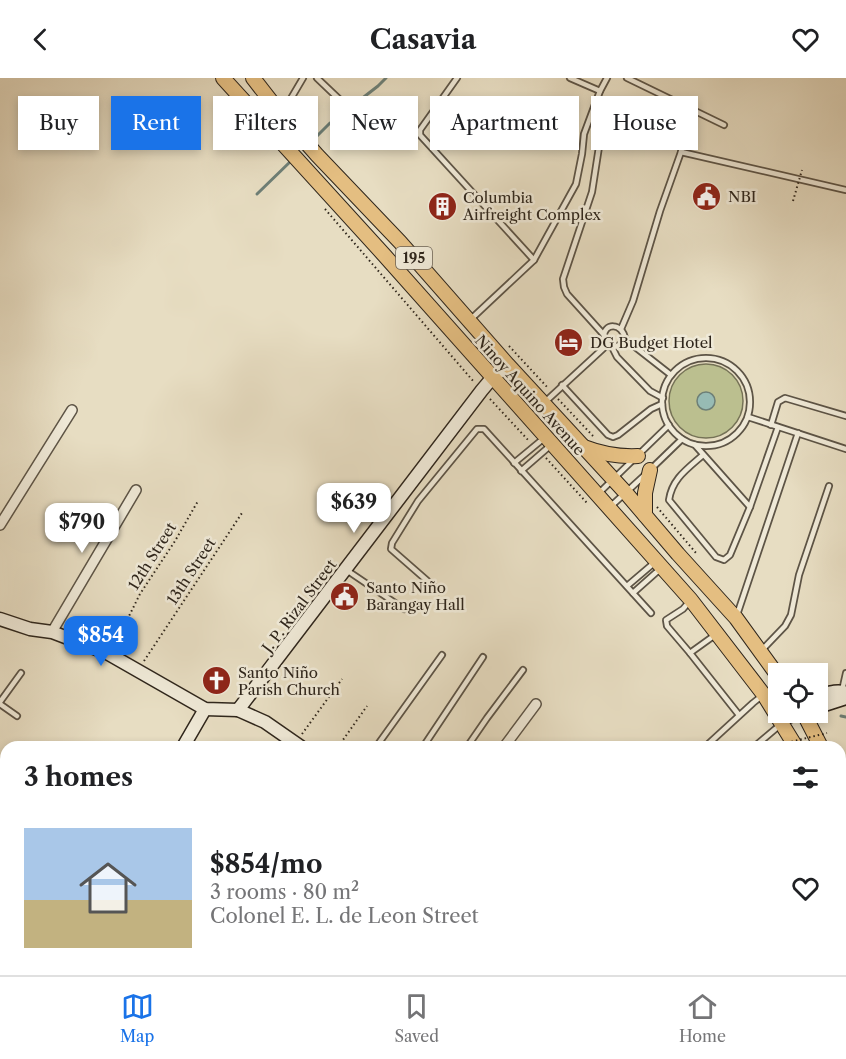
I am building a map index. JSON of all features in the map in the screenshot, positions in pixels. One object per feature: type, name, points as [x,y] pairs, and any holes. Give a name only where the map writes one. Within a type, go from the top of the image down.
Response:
[{"type":"main road","name":"Ninoy Aquino Avenue","points":[[223,78],[493,377],[546,445],[594,501],[609,508],[691,600],[768,702]]},
{"type":"main road","name":"Ninoy Aquino Avenue","points":[[253,78],[267,96]]},
{"type":"main road","name":"Ninoy Aquino Avenue","points":[[313,150],[400,242],[508,365],[614,479],[736,618],[769,663]]},
{"type":"main road","points":[[583,446],[610,455],[638,456]]},
{"type":"main road","points":[[645,515],[645,493],[650,470]]},
{"type":"main road","name":"Ninoy Aquino Avenue","points":[[781,723],[792,741]]},
{"type":"main road","points":[[808,723],[818,741]]},
{"type":"street","name":"J. P. Rizal Street","points":[[238,710],[482,390],[508,365]]},
{"type":"street","points":[[0,525],[72,410]]},
{"type":"street","points":[[52,633],[136,490]]},
{"type":"street","points":[[0,619],[30,629],[52,633],[107,653],[205,709],[238,710],[265,722],[292,741]]},
{"type":"street","points":[[828,696],[844,695]]},
{"type":"street","points":[[828,702],[844,695]]},
{"type":"street","points":[[508,741],[536,704]]},
{"type":"street","points":[[186,741],[205,709]]},
{"type":"lane","points":[[292,96],[303,78]]},
{"type":"lane","points":[[317,78],[336,96]]},
{"type":"lane","points":[[457,78],[420,130],[420,135],[534,260]]},
{"type":"lane","points":[[570,78],[600,91]]},
{"type":"lane","points":[[469,321],[534,260],[576,184],[584,134],[607,78]]},
{"type":"lane","points":[[627,78],[724,125]]},
{"type":"lane","points":[[604,335],[567,294],[563,279],[592,192],[601,134],[609,119],[616,118],[680,137],[683,143],[633,301],[621,329]]},
{"type":"lane","points":[[681,152],[846,190]]},
{"type":"lane","points":[[543,403],[610,346],[618,347],[622,344],[625,339],[624,333],[616,326],[606,330],[604,340],[610,346],[617,357],[650,391],[663,398]]},
{"type":"lane","points":[[625,339],[671,375]]},
{"type":"lane","points":[[704,358],[716,358],[738,370],[745,380],[750,405],[748,417],[742,428],[724,442],[710,446],[695,445],[682,439],[669,425],[662,404],[665,386],[671,375],[691,360],[704,358]]},
{"type":"lane","points":[[562,385],[608,435],[613,437],[651,409],[662,404]]},
{"type":"lane","points":[[771,425],[778,402],[785,398],[846,416]]},
{"type":"lane","points":[[748,417],[846,448]]},
{"type":"lane","points":[[594,501],[669,425]]},
{"type":"lane","points":[[703,455],[682,474],[671,489],[669,500],[716,557],[724,560],[730,555],[750,507],[778,427]]},
{"type":"lane","points":[[439,591],[392,549],[392,543],[418,501],[477,429],[481,428],[651,613]]},
{"type":"lane","points":[[736,618],[798,434]]},
{"type":"lane","points":[[609,508],[682,439]]},
{"type":"lane","points":[[514,463],[534,446],[546,445]]},
{"type":"lane","points":[[521,471],[546,445]]},
{"type":"lane","points":[[695,445],[750,507]]},
{"type":"lane","points":[[761,651],[784,628],[791,615],[799,575],[829,486]]},
{"type":"lane","points":[[627,586],[659,564]]},
{"type":"lane","points":[[633,593],[659,564]]},
{"type":"lane","points":[[345,569],[404,609]]},
{"type":"lane","points":[[691,600],[683,609],[666,620],[666,623],[739,715]]},
{"type":"lane","points":[[690,653],[718,633]]},
{"type":"lane","points":[[380,741],[442,655]]},
{"type":"lane","points":[[427,741],[483,657]]},
{"type":"lane","points":[[472,741],[523,670]]},
{"type":"lane","points":[[17,716],[0,703],[21,673]]},
{"type":"lane","points":[[844,695],[846,673]]},
{"type":"lane","points":[[711,741],[764,695]]},
{"type":"lane","points":[[759,741],[774,723]]},
{"type":"path","points":[[793,201],[802,170]]},
{"type":"path","points":[[323,208],[534,446]]},
{"type":"path","points":[[546,445],[594,501]]},
{"type":"path","name":"12th Street","points":[[107,653],[120,634],[140,594],[198,501]]},
{"type":"path","name":"13th Street","points":[[138,671],[242,513]]},
{"type":"path","points":[[301,741],[342,679]]},
{"type":"path","points":[[342,741],[367,706]]},
{"type":"path","points":[[779,723],[783,741]]},
{"type":"path","points":[[794,741],[827,733]]},
{"type":"green space","points":[[706,364],[720,367],[732,375],[740,387],[743,401],[740,415],[732,427],[720,435],[706,438],[692,435],[680,427],[672,415],[669,401],[672,387],[680,375],[692,367]]},
{"type":"water","points":[[706,392],[712,395],[715,401],[712,407],[706,410],[700,407],[697,401],[700,395]]},
{"type":"waterway","points":[[318,135],[386,78]]},
{"type":"waterway","points":[[257,194],[292,160]]},
{"type":"waterway","points":[[841,716],[846,717]]},
{"type":"place","name":"NBI","points":[[707,196]]},
{"type":"place","name":"Columbia Airfreight Complex","points":[[442,206]]},
{"type":"place","name":"DG Budget Hotel","points":[[569,342]]},
{"type":"place","name":"Santo Niño Barangay Hall","points":[[345,596]]},
{"type":"place","name":"Santo Niño Parish Church","points":[[217,681]]}]
